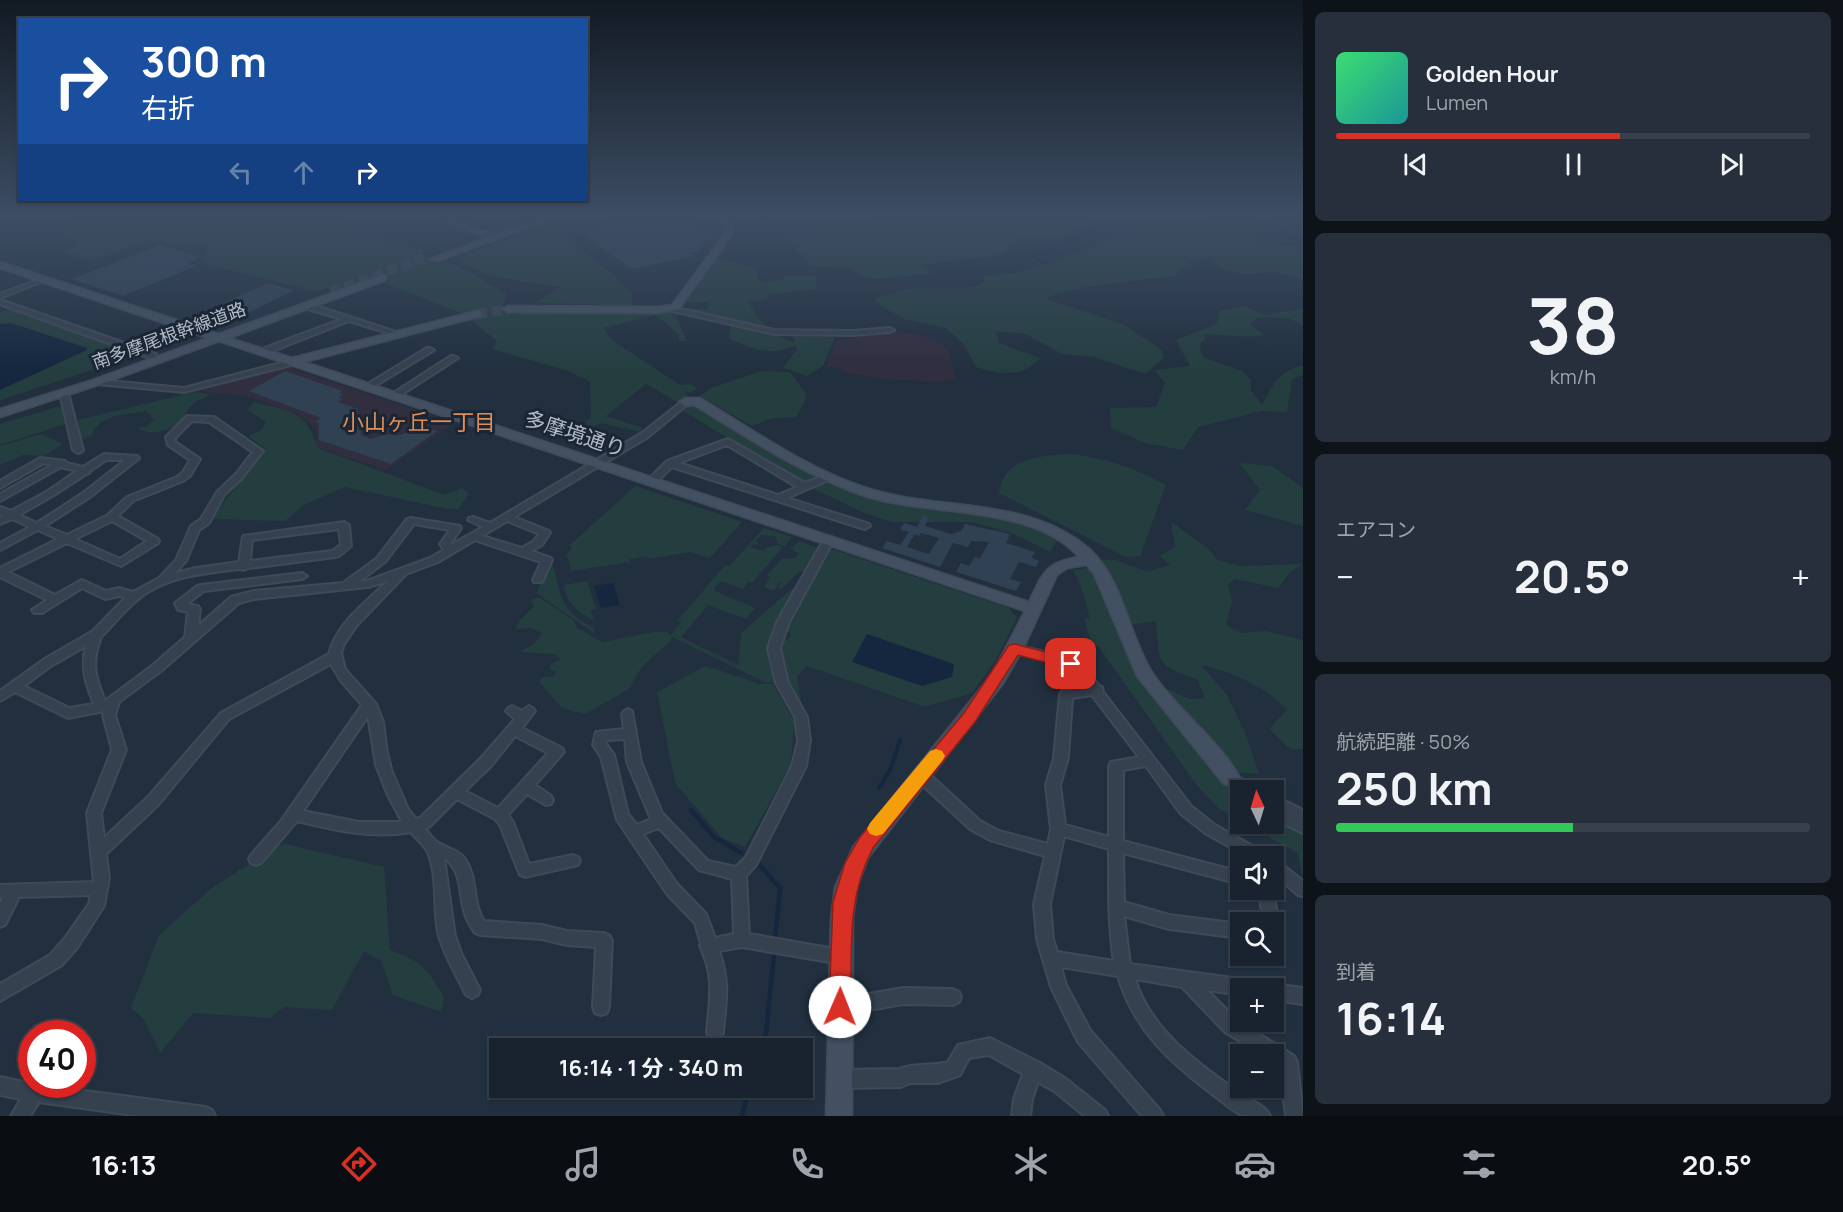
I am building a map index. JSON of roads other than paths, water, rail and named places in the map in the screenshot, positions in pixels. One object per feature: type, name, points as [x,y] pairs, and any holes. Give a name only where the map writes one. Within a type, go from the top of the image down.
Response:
[{"type":"street","name":"多摩境通り","points":[[6,267],[1034,609]]},
{"type":"street","points":[[671,308],[678,305],[705,267]]},
{"type":"street","name":"南多摩尾根幹線道路","points":[[0,405],[214,337],[383,278]]},
{"type":"street","points":[[0,296],[43,280]]},
{"type":"street","name":"南多摩尾根幹線道路","points":[[0,413],[97,382],[331,291]]},
{"type":"street","points":[[0,302],[153,356]]},
{"type":"street","points":[[0,311],[13,306]]},
{"type":"street","points":[[307,306],[398,334]]},
{"type":"street","points":[[508,309],[671,308],[774,332],[852,333],[890,330]]},
{"type":"street","points":[[97,382],[183,390],[477,314]]},
{"type":"street","points":[[262,352],[349,319]]},
{"type":"street","points":[[367,387],[428,353]]},
{"type":"street","points":[[393,396],[449,360]]},
{"type":"street","points":[[399,368],[425,377]]},
{"type":"street","points":[[64,393],[78,450]]},
{"type":"street","points":[[15,687],[68,712],[106,705],[229,604],[244,596],[375,582],[402,572],[450,551],[509,518],[645,435],[685,402],[697,402],[828,477],[863,492],[896,501],[979,510],[1010,517],[1053,533],[1092,560],[1105,579],[1143,672],[1233,780]]},
{"type":"street","points":[[0,573],[112,517],[130,499],[170,484],[187,474],[195,459],[171,442],[170,436],[190,418],[211,418],[258,451],[220,494],[205,521],[195,528],[181,561],[163,580]]},
{"type":"street","points":[[651,482],[670,463],[731,442],[804,487]]},
{"type":"street","points":[[0,521],[86,471],[104,457],[134,458],[107,481],[39,527],[0,547]]},
{"type":"street","points":[[0,485],[43,460],[86,471]]},
{"type":"street","points":[[670,463],[852,525],[866,526]]},
{"type":"street","points":[[0,498],[62,464]]},
{"type":"street","points":[[778,498],[828,477]]},
{"type":"street","points":[[0,510],[121,563],[154,541],[112,517]]},
{"type":"street","points":[[509,518],[545,532],[538,543],[523,552]]},
{"type":"street","points":[[473,520],[492,527]]},
{"type":"street","points":[[345,586],[381,560],[411,521],[456,528],[446,544],[450,551]]},
{"type":"street","points":[[0,697],[47,663],[97,634],[134,596],[163,580],[196,571],[244,567],[335,554],[346,546],[344,525],[247,538],[244,567]]},
{"type":"street","points":[[476,537],[547,560],[538,580]]},
{"type":"street","points":[[742,940],[739,874],[751,861],[799,766],[804,741],[801,717],[782,683],[776,665],[774,648],[828,541]]},
{"type":"street","points":[[839,1116],[843,902],[852,869],[873,833],[969,717],[1015,649],[1055,568],[1092,560]]},
{"type":"street","points":[[402,572],[351,626],[337,645],[335,656],[342,672],[370,704],[375,717],[381,757],[390,785],[412,827],[434,848],[457,859],[463,873],[472,918],[480,928],[542,932],[567,938],[604,940],[601,1006]]},
{"type":"street","points":[[0,573],[54,599]]},
{"type":"street","points":[[191,637],[194,609],[182,607],[181,603],[201,588],[302,576]]},
{"type":"street","points":[[39,609],[82,583],[105,595],[119,592],[134,596]]},
{"type":"street","points":[[0,993],[56,960],[89,919],[101,888],[100,851],[94,813],[120,750],[106,705],[87,669],[86,660],[97,634]]},
{"type":"street","points":[[1015,649],[1071,664],[1089,677],[1176,800],[1197,820],[1239,846]]},
{"type":"street","points":[[100,851],[153,801],[225,716],[335,656]]},
{"type":"street","points":[[1098,690],[1065,694],[1061,758],[1053,784],[1058,829],[1042,904],[1045,939],[1059,987],[1084,1036],[1154,1116]]},
{"type":"street","points":[[256,859],[293,814],[370,704]]},
{"type":"street","points":[[293,814],[347,827],[412,827],[424,823],[486,762],[513,729],[521,713]]},
{"type":"street","points":[[628,714],[634,762],[661,821],[704,866],[739,874]]},
{"type":"street","points":[[500,815],[528,787],[557,752],[513,729]]},
{"type":"street","points":[[630,734],[601,735],[599,745],[607,755],[619,808],[672,889],[701,919],[718,972],[719,992],[715,1032]]},
{"type":"street","points":[[1148,761],[1116,766],[1116,938],[1123,971],[1132,998],[1158,1037],[1197,1073],[1261,1116]]},
{"type":"street","points":[[921,775],[975,825],[995,836],[1054,852]]},
{"type":"street","points":[[528,787],[546,800]]},
{"type":"street","points":[[455,792],[500,815],[506,822],[525,871],[573,861]]},
{"type":"street","points":[[1284,808],[1302,820]]},
{"type":"street","points":[[1284,816],[1302,820]]},
{"type":"street","points":[[634,832],[661,821]]},
{"type":"street","points":[[1058,829],[1230,875]]},
{"type":"street","points":[[434,848],[441,874],[445,926],[449,945],[471,990]]},
{"type":"street","points":[[1284,874],[1303,890]]},
{"type":"street","points":[[0,922],[7,891],[101,888]]},
{"type":"street","points":[[1116,907],[1169,922],[1230,930]]},
{"type":"street","points":[[708,946],[742,940],[841,957]]},
{"type":"street","points":[[1050,958],[1230,986]]},
{"type":"street","points":[[1186,980],[1231,1026],[1288,1062],[1295,1116]]},
{"type":"street","points":[[1284,993],[1303,996]]},
{"type":"street","points":[[840,1007],[903,996],[953,997]]},
{"type":"street","points":[[839,1080],[938,1074],[954,1069],[964,1051],[990,1046],[1060,1085],[1099,1116]]},
{"type":"street","points":[[1021,1116],[1023,1099],[1034,1070]]},
{"type":"street","points":[[0,1086],[18,1090]]},
{"type":"street","points":[[20,1116],[32,1098]]},
{"type":"street","points":[[62,1098],[161,1113],[206,1116]]},
{"type":"water","points":[[11,323],[87,348],[87,350],[0,390],[0,324]]},
{"type":"water","points":[[613,583],[620,605],[601,608],[594,586]]},
{"type":"water","points":[[867,634],[954,664],[952,677],[922,686],[852,662]]},
{"type":"waterway","points":[[879,788],[891,768],[900,740]]},
{"type":"waterway","points":[[691,810],[713,836],[741,853]]},
{"type":"waterway","points":[[756,861],[780,888],[775,940]]},
{"type":"waterway","points":[[766,1038],[774,954]]},
{"type":"waterway","points":[[742,1116],[746,1098]]},
{"type":"tunnel","points":[[331,292],[399,267]]},
{"type":"tunnel","points":[[477,314],[508,309]]},
{"type":"district","name":"小山ヶ丘一丁目","points":[[419,422]]}]
